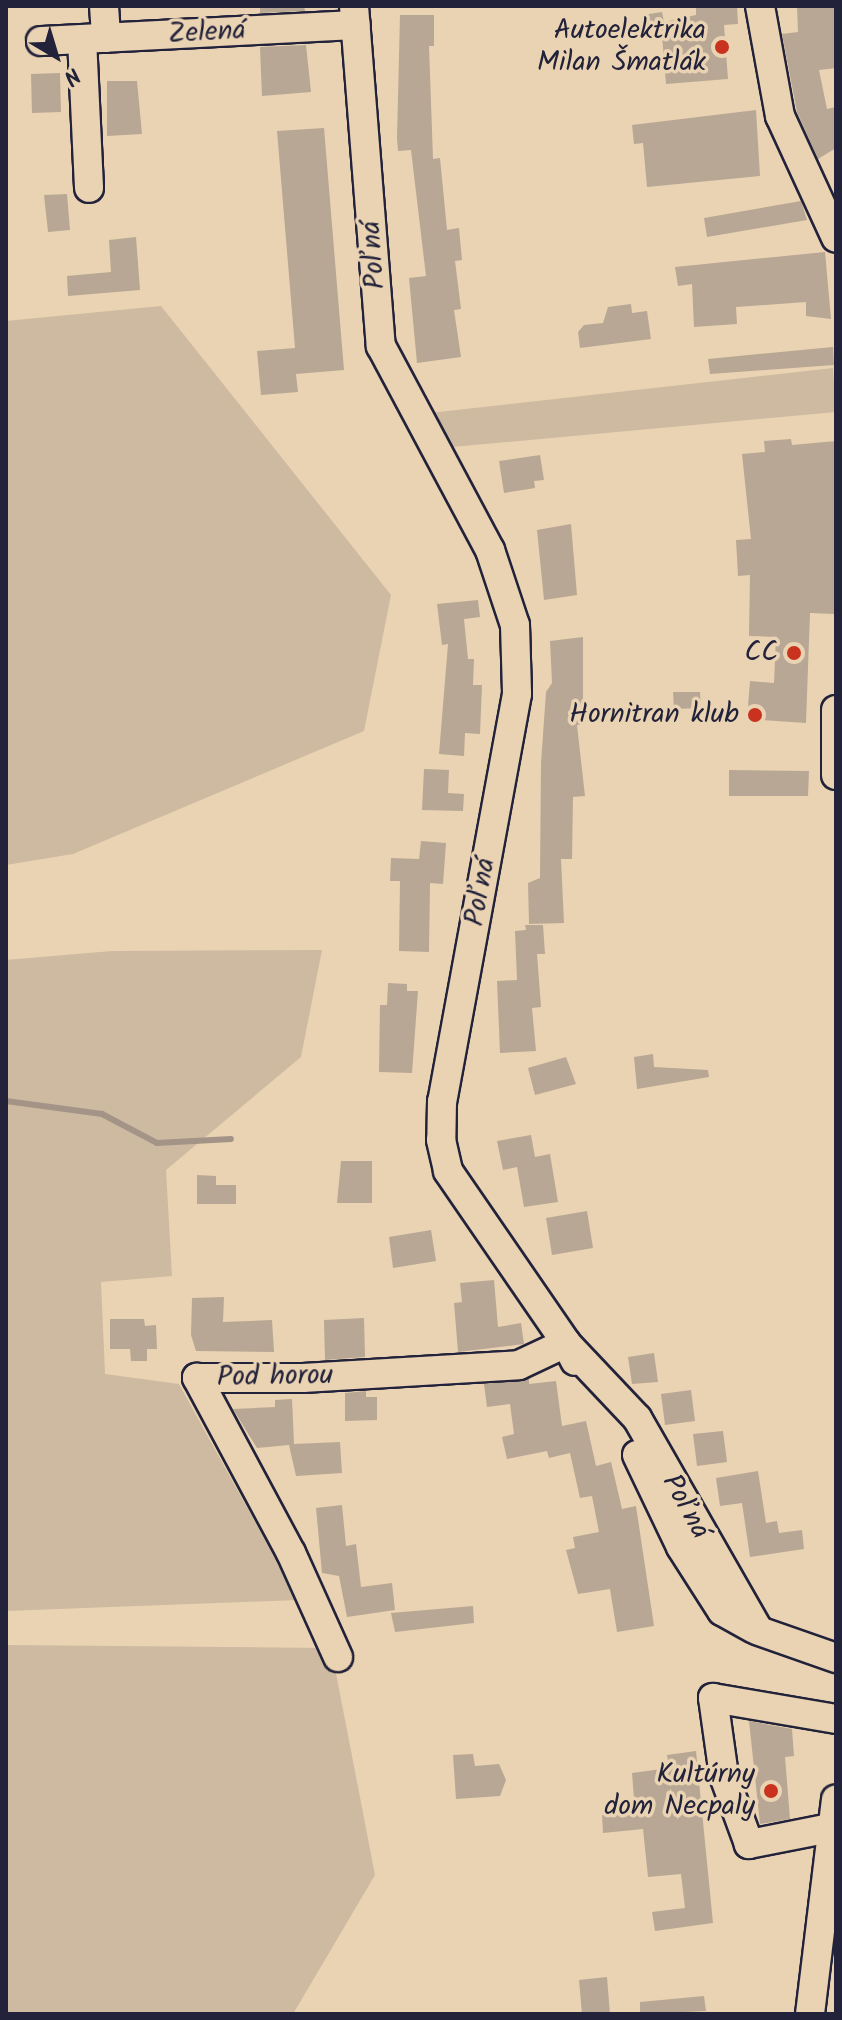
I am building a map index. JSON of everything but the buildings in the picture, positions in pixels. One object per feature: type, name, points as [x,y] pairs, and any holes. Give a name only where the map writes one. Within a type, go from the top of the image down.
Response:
[{"type":"street","points":[[89,188],[94,38],[104,6]]},
{"type":"street","points":[[760,6],[780,116],[836,238]]},
{"type":"street","name":"Zelená","points":[[41,41],[355,16]]},
{"type":"street","name":"Poľná","points":[[355,16],[381,346],[490,550],[515,625],[517,694],[442,1101],[441,1140],[448,1171],[566,1343],[637,1418],[759,1631],[836,1658]]},
{"type":"street","points":[[836,710],[836,775]]},
{"type":"street","name":"Pod horou","points":[[338,1657],[291,1553],[197,1378],[303,1378],[519,1365],[566,1343]]},
{"type":"street","points":[[830,1828],[749,1844],[724,1776],[713,1698],[836,1719]]},
{"type":"street","points":[[810,2014],[830,1828],[836,1800]]},
{"type":"shaded area","points":[[161,306],[391,595],[364,731],[73,854],[6,865],[6,321]]},
{"type":"shaded area","points":[[833,368],[836,412],[452,447],[430,413]]},
{"type":"shaded area","points":[[322,950],[301,1057],[166,1170],[172,1276],[101,1282],[105,1374],[179,1384],[298,1600],[6,1611],[6,960],[112,951]]},
{"type":"shaded area","points":[[6,1645],[324,1648],[335,1668],[375,1875],[293,2014],[6,2014]]},
{"type":"waterway","points":[[6,1101],[102,1114],[157,1143],[231,1139]]},
{"type":"place","name":"Autoelektrika Milan Šmatlák","points":[[722,47]]},
{"type":"place","name":"CC","points":[[794,653]]},
{"type":"place","name":"Hornitran klub","points":[[755,715]]},
{"type":"place","name":"Kultúrny dom Necpaly","points":[[771,1791]]}]
